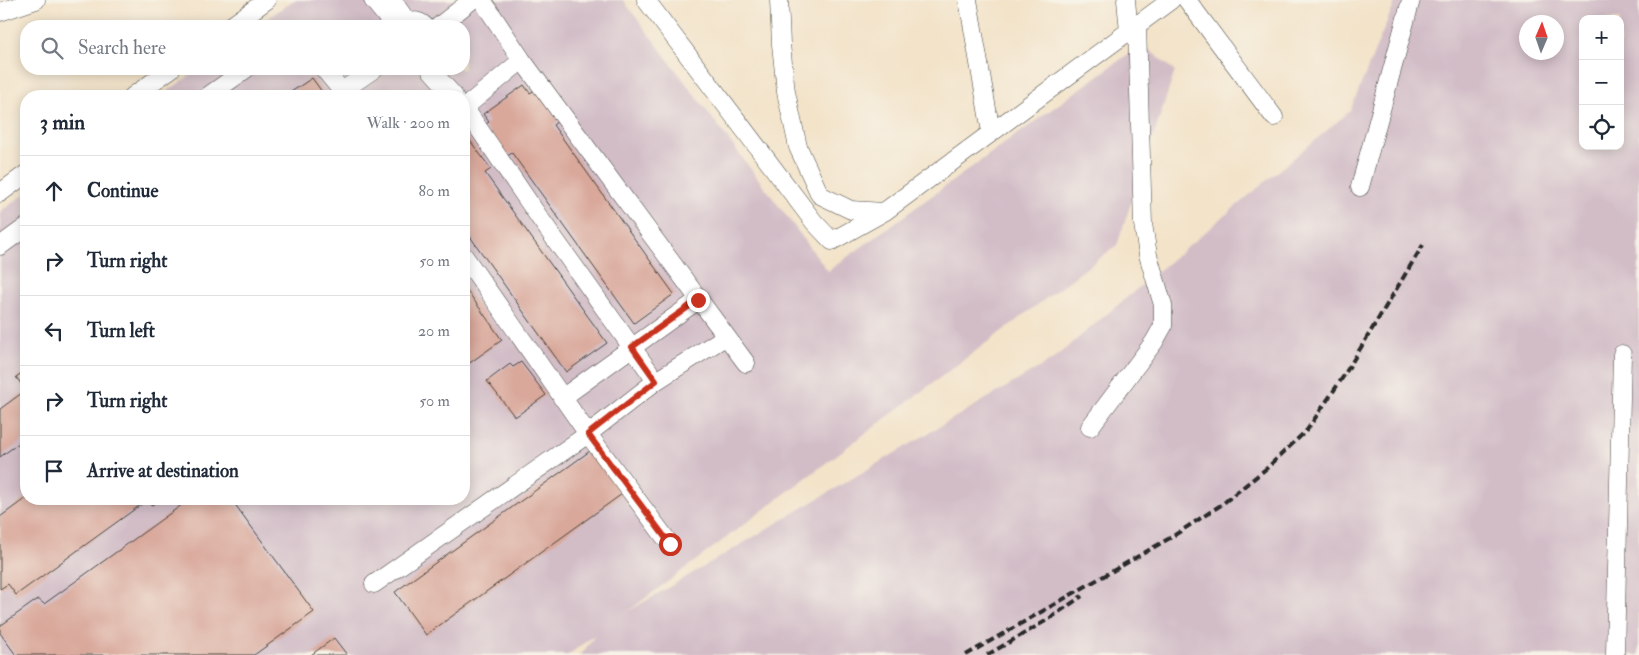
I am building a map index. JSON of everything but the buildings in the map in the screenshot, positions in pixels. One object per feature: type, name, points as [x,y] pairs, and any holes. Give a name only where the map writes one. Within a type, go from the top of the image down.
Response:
[{"type":"street","points":[[0,12],[36,0]]},
{"type":"street","points":[[239,20],[267,0]]},
{"type":"street","points":[[373,0],[396,20]]},
{"type":"street","points":[[392,0],[399,20]]},
{"type":"street","points":[[447,20],[472,0]]},
{"type":"street","points":[[482,0],[522,60],[746,363]]},
{"type":"street","points":[[646,0],[814,222],[832,241],[884,212],[1171,0]]},
{"type":"street","points":[[779,0],[786,92],[798,147],[820,195],[851,210],[884,212]]},
{"type":"street","points":[[968,0],[991,132]]},
{"type":"street","points":[[1090,427],[1154,342],[1163,326],[1163,305],[1148,255],[1143,224],[1133,29],[1126,0]]},
{"type":"street","points":[[1187,0],[1274,116]]},
{"type":"street","points":[[1360,187],[1411,0]]},
{"type":"street","points":[[470,102],[522,60]]},
{"type":"street","points":[[141,90],[163,75]]},
{"type":"street","points":[[216,90],[238,75]]},
{"type":"street","points":[[329,75],[341,90]]},
{"type":"street","points":[[349,90],[367,75]]},
{"type":"street","points":[[435,75],[449,90]]},
{"type":"street","points":[[470,116],[539,217],[656,381]]},
{"type":"street","points":[[0,192],[20,178]]},
{"type":"street","points":[[0,246],[20,231]]},
{"type":"street","points":[[470,265],[562,398],[670,544]]},
{"type":"street","points":[[562,398],[698,300]]},
{"type":"street","points":[[374,584],[588,434],[656,381],[725,337]]},
{"type":"street","points":[[1615,655],[1622,354]]},
{"type":"shaded area","points":[[294,0],[623,0],[828,271],[1142,44],[1175,71],[1117,245],[627,612],[1052,360],[1350,111],[1396,0],[1639,0],[1639,655],[581,655],[596,634],[568,655],[0,655],[0,212],[20,197],[20,505],[470,505],[470,90],[169,90],[191,75],[470,75],[470,20],[266,20]]},
{"type":"railway","points":[[966,655],[1170,538],[1221,505],[1267,468],[1307,430],[1343,377],[1423,245]]},
{"type":"railway","points":[[987,655],[1049,619],[1082,596]]},
{"type":"route","points":[[670,544],[588,434],[656,381],[632,347],[698,300]]}]
